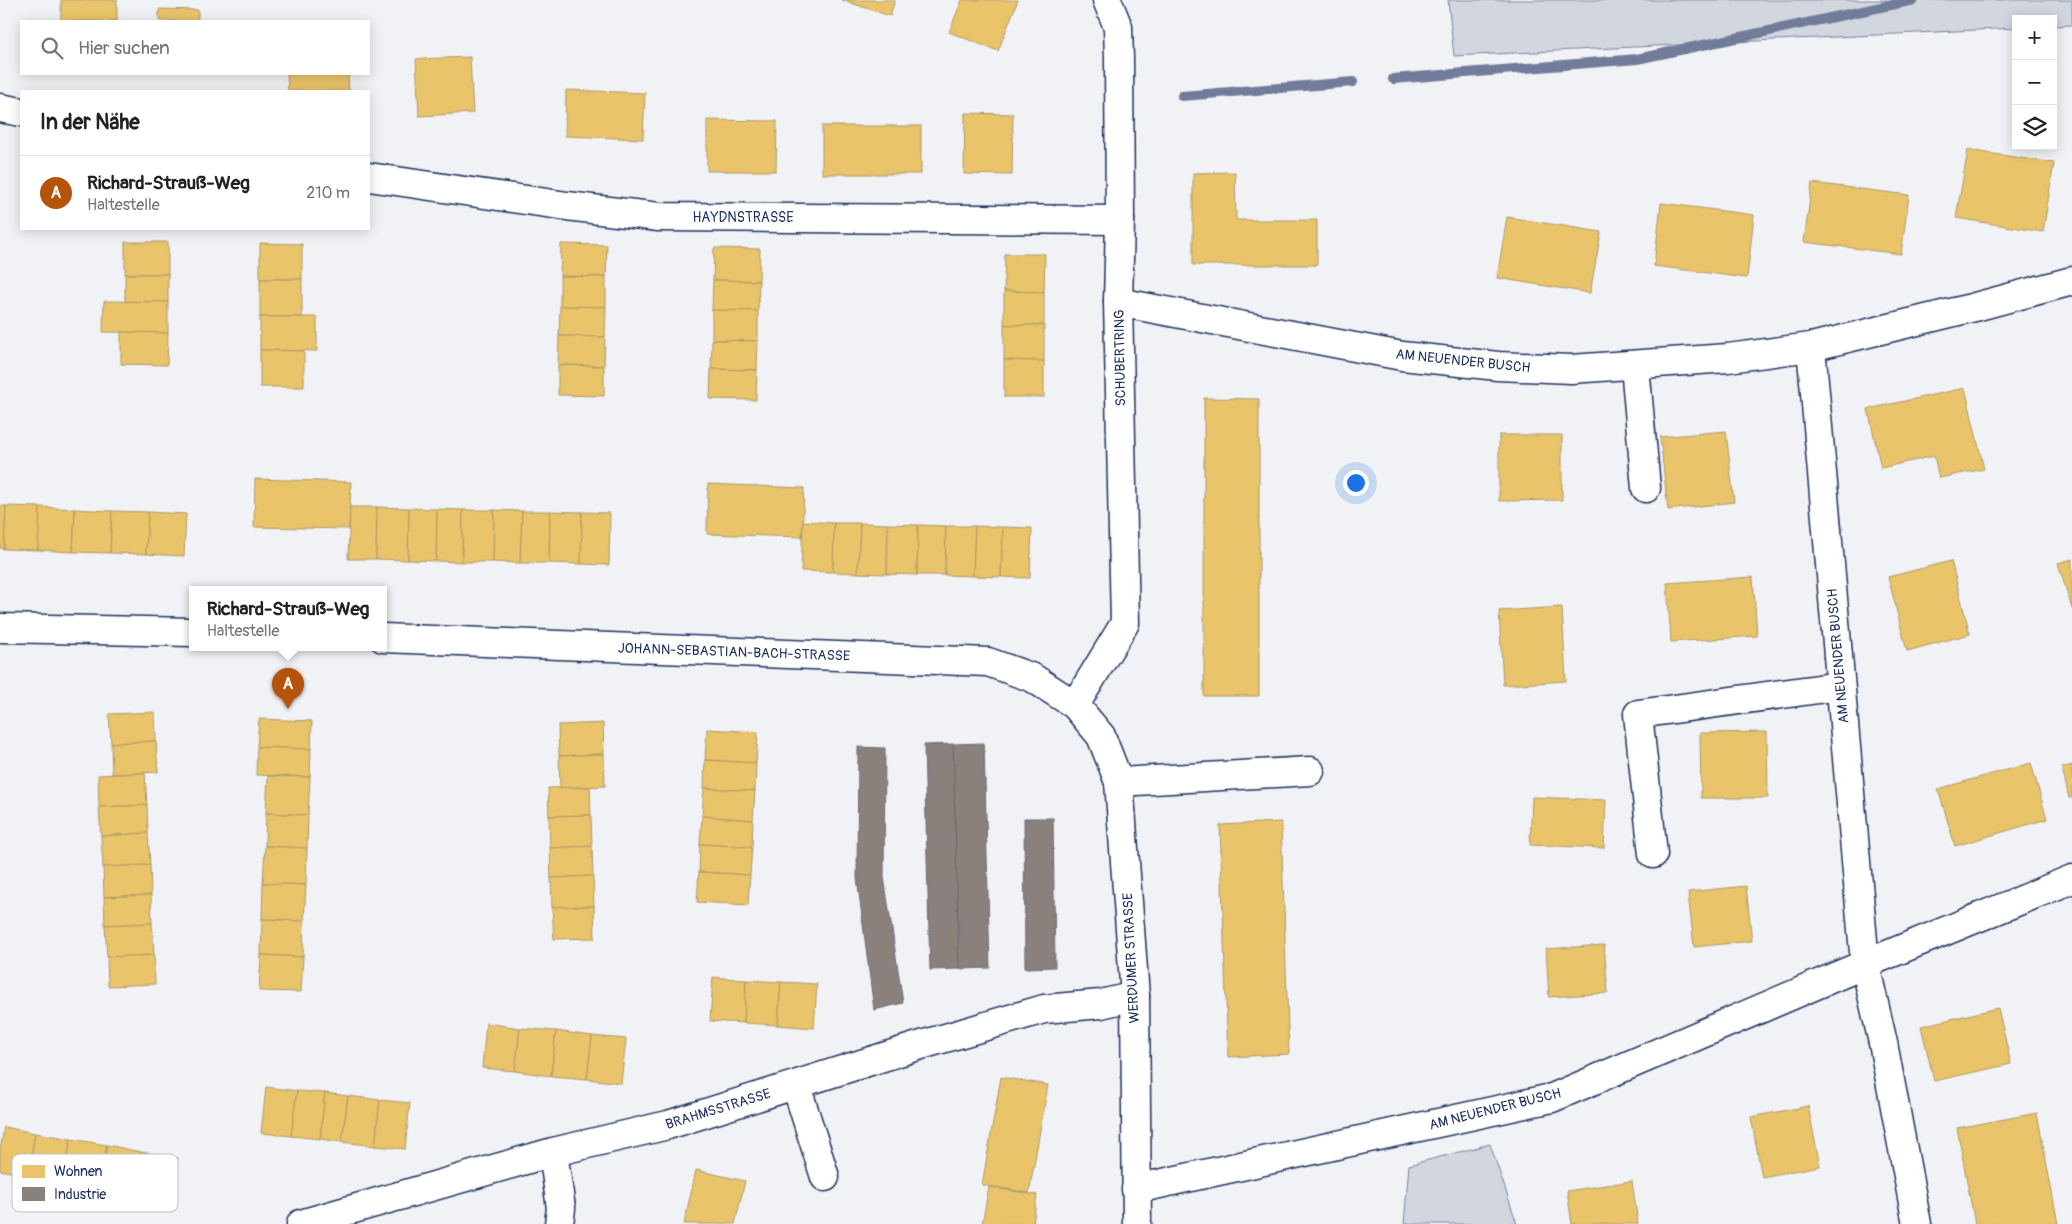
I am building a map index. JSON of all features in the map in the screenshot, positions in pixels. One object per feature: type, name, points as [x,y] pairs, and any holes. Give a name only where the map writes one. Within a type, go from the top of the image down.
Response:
[{"type":"street","name":"SCHUBERTRING","points":[[1075,705],[1125,624],[1118,302],[1120,220],[1118,27],[1107,0]]},
{"type":"street","points":[[0,108],[20,112]]},
{"type":"street","name":"HAYDNSTRASSE","points":[[370,177],[567,206],[659,217],[1120,220]]},
{"type":"street","name":"AM NEUENDER BUSCH","points":[[1118,302],[1402,356],[1525,368],[1572,369],[1728,358],[1811,347],[1976,307],[2072,281]]},
{"type":"street","name":"AM NEUENDER BUSCH","points":[[1811,347],[1865,964]]},
{"type":"street","points":[[1635,366],[1646,488]]},
{"type":"street","points":[[0,628],[189,632]]},
{"type":"street","name":"JOHANN-SEBASTIAN-BACH-STRASSE","points":[[387,638],[988,662],[1033,678],[1075,705]]},
{"type":"street","points":[[1653,854],[1638,714],[1840,686]]},
{"type":"street","name":"WERDUMER STRASSE","points":[[1075,705],[1101,736],[1119,782],[1134,996],[1137,1224]]},
{"type":"street","points":[[1119,782],[1310,771]]},
{"type":"street","name":"AM NEUENDER BUSCH","points":[[1136,1189],[1552,1098],[1865,964],[2072,879]]},
{"type":"street","points":[[1865,964],[1883,1043],[1917,1224]]},
{"type":"street","name":"BRAHMSSTRASSE","points":[[301,1224],[553,1152],[668,1125],[1044,1009],[1100,1004],[1134,996]]},
{"type":"street","points":[[796,1085],[825,1177]]},
{"type":"street","points":[[553,1152],[561,1208],[560,1224]]},
{"type":"shaded area","points":[[1448,0],[2072,0],[2072,25],[2057,26],[2057,15],[2012,15],[2012,28],[1454,56]]},
{"type":"shaded area","points":[[1490,1144],[1517,1224],[1404,1224],[1409,1165]]},
{"type":"building: Wohnen","points":[[61,0],[117,0],[117,20],[61,20]]},
{"type":"building: Wohnen","points":[[842,0],[895,0],[890,16]]},
{"type":"building: Wohnen","points":[[962,0],[1018,0],[998,51],[949,32]]},
{"type":"building: Wohnen","points":[[159,9],[198,10],[198,20],[159,20]]},
{"type":"building: Wohnen","points":[[470,57],[473,113],[419,116],[416,59]]},
{"type":"building: Wohnen","points":[[287,75],[348,75],[349,90],[288,90]]},
{"type":"building: Wohnen","points":[[566,90],[645,93],[643,139],[565,136]]},
{"type":"building: Wohnen","points":[[965,113],[1013,114],[1012,175],[964,174]]},
{"type":"building: Wohnen","points":[[707,120],[777,121],[776,171],[707,171]]},
{"type":"building: Wohnen","points":[[822,126],[921,126],[921,174],[822,174]]},
{"type":"building: Wohnen","points":[[1968,150],[2054,163],[2043,232],[1956,218]]},
{"type":"building: Wohnen","points":[[1235,172],[1236,220],[1317,220],[1317,265],[1193,265],[1193,173]]},
{"type":"building: Wohnen","points":[[1812,183],[1909,195],[1901,254],[1804,242]]},
{"type":"building: Wohnen","points":[[1661,203],[1754,215],[1747,278],[1654,266]]},
{"type":"building: Wohnen","points":[[1507,217],[1601,232],[1590,293],[1497,278]]},
{"type":"building: Wohnen","points":[[125,242],[168,242],[168,274],[125,274]]},
{"type":"building: Wohnen","points":[[260,243],[302,244],[302,279],[260,279]]},
{"type":"building: Wohnen","points":[[561,244],[607,245],[606,277],[560,276]]},
{"type":"building: Wohnen","points":[[714,248],[760,249],[759,281],[713,280]]},
{"type":"building: Wohnen","points":[[1005,254],[1045,254],[1044,292],[1004,291]]},
{"type":"building: Wohnen","points":[[125,274],[168,274],[168,302],[125,302]]},
{"type":"building: Wohnen","points":[[560,276],[606,277],[606,307],[560,306]]},
{"type":"building: Wohnen","points":[[260,279],[302,279],[302,317],[260,317]]},
{"type":"building: Wohnen","points":[[713,280],[759,281],[758,311],[712,310]]},
{"type":"building: Wohnen","points":[[1004,291],[1044,292],[1044,325],[1004,325]]},
{"type":"building: Wohnen","points":[[104,301],[168,302],[168,333],[103,332]]},
{"type":"building: Wohnen","points":[[560,306],[606,307],[605,337],[559,336]]},
{"type":"building: Wohnen","points":[[712,310],[758,311],[758,341],[712,340]]},
{"type":"building: Wohnen","points":[[260,317],[317,317],[317,351],[260,350]]},
{"type":"building: Wohnen","points":[[1004,325],[1044,325],[1044,361],[1004,360]]},
{"type":"building: Wohnen","points":[[121,332],[168,333],[167,365],[121,364]]},
{"type":"building: Wohnen","points":[[559,336],[605,337],[604,366],[558,365]]},
{"type":"building: Wohnen","points":[[712,340],[758,341],[757,370],[711,369]]},
{"type":"building: Wohnen","points":[[260,350],[304,351],[304,387],[260,387]]},
{"type":"building: Wohnen","points":[[1004,360],[1044,361],[1044,397],[1004,397]]},
{"type":"building: Wohnen","points":[[558,365],[604,366],[604,396],[558,395]]},
{"type":"building: Wohnen","points":[[711,369],[757,370],[756,400],[710,399]]},
{"type":"building: Wohnen","points":[[1965,388],[1984,469],[1939,478],[1934,456],[1881,468],[1868,409]]},
{"type":"building: Wohnen","points":[[1204,398],[1259,399],[1259,696],[1204,696]]},
{"type":"building: Wohnen","points":[[1726,431],[1734,502],[1668,510],[1660,437]]},
{"type":"building: Wohnen","points":[[1499,435],[1562,435],[1562,500],[1499,501]]},
{"type":"building: Wohnen","points":[[255,479],[351,482],[349,529],[254,527]]},
{"type":"building: Wohnen","points":[[708,484],[804,488],[802,537],[707,534]]},
{"type":"building: Wohnen","points":[[0,506],[6,506],[4,549],[0,548]]},
{"type":"building: Wohnen","points":[[6,506],[40,507],[38,550],[4,549]]},
{"type":"building: Wohnen","points":[[40,507],[75,509],[73,552],[38,550]]},
{"type":"building: Wohnen","points":[[350,507],[377,507],[376,559],[348,559]]},
{"type":"building: Wohnen","points":[[377,507],[409,508],[408,560],[376,559]]},
{"type":"building: Wohnen","points":[[409,508],[437,509],[436,561],[408,560]]},
{"type":"building: Wohnen","points":[[75,509],[112,511],[110,553],[73,552]]},
{"type":"building: Wohnen","points":[[437,509],[463,510],[462,562],[436,561]]},
{"type":"building: Wohnen","points":[[463,510],[494,510],[493,562],[462,562]]},
{"type":"building: Wohnen","points":[[494,510],[522,511],[520,563],[493,562]]},
{"type":"building: Wohnen","points":[[112,511],[148,512],[146,554],[110,553]]},
{"type":"building: Wohnen","points":[[522,511],[550,511],[549,563],[520,563]]},
{"type":"building: Wohnen","points":[[550,511],[582,512],[581,564],[549,563]]},
{"type":"building: Wohnen","points":[[148,512],[186,514],[184,556],[146,554]]},
{"type":"building: Wohnen","points":[[582,512],[610,513],[609,565],[581,564]]},
{"type":"building: Wohnen","points":[[803,521],[834,523],[833,572],[801,571]]},
{"type":"building: Wohnen","points":[[834,523],[860,523],[858,573],[833,572]]},
{"type":"building: Wohnen","points":[[860,523],[888,524],[887,574],[858,573]]},
{"type":"building: Wohnen","points":[[888,524],[918,525],[917,575],[887,574]]},
{"type":"building: Wohnen","points":[[918,525],[946,526],[945,575],[917,575]]},
{"type":"building: Wohnen","points":[[946,526],[975,526],[973,576],[945,575]]},
{"type":"building: Wohnen","points":[[975,526],[1003,527],[1001,577],[973,576]]},
{"type":"building: Wohnen","points":[[1003,527],[1032,528],[1030,578],[1001,577]]},
{"type":"building: Wohnen","points":[[2072,559],[2072,609],[2058,563]]},
{"type":"building: Wohnen","points":[[1951,561],[1970,634],[1907,651],[1888,577]]},
{"type":"building: Wohnen","points":[[1753,577],[1757,636],[1671,642],[1667,583]]},
{"type":"building: Wohnen","points":[[1562,607],[1566,681],[1503,685],[1499,611]]},
{"type":"building: Wohnen","points":[[155,712],[156,741],[111,743],[109,714]]},
{"type":"building: Wohnen","points":[[259,719],[312,721],[311,749],[257,747]]},
{"type":"building: Wohnen","points":[[603,723],[604,754],[559,756],[558,725]]},
{"type":"building: Wohnen","points":[[707,729],[758,732],[756,763],[705,760]]},
{"type":"building: Wohnen","points":[[1767,732],[1768,798],[1701,798],[1700,733]]},
{"type":"building: Wohnen","points":[[156,741],[158,772],[112,774],[111,743]]},
{"type":"building: Wohnen","points":[[257,747],[311,749],[310,777],[256,775]]},
{"type":"building: Wohnen","points":[[604,754],[605,786],[560,788],[559,756]]},
{"type":"building: Wohnen","points":[[705,760],[756,763],[755,791],[704,788]]},
{"type":"building: Wohnen","points":[[2031,763],[2047,819],[1955,846],[1938,789]]},
{"type":"building: Wohnen","points":[[2072,765],[2072,797],[2069,798],[2062,768]]},
{"type":"building: Wohnen","points":[[145,773],[147,805],[99,807],[98,775]]},
{"type":"building: Wohnen","points":[[268,776],[310,777],[308,815],[266,813]]},
{"type":"building: Wohnen","points":[[590,787],[591,815],[549,816],[548,788]]},
{"type":"building: Wohnen","points":[[704,788],[755,791],[753,820],[702,816]]},
{"type":"building: Wohnen","points":[[1532,797],[1606,800],[1604,848],[1530,845]]},
{"type":"building: Wohnen","points":[[147,805],[148,833],[101,836],[99,807]]},
{"type":"building: Wohnen","points":[[266,813],[308,815],[307,848],[265,846]]},
{"type":"building: Wohnen","points":[[591,815],[592,846],[550,848],[549,816]]},
{"type":"building: Wohnen","points":[[702,816],[753,820],[752,847],[700,844]]},
{"type":"building: Wohnen","points":[[1281,822],[1289,1054],[1228,1057],[1220,825]]},
{"type":"building: Wohnen","points":[[148,833],[150,865],[103,867],[101,836]]},
{"type":"building: Wohnen","points":[[700,844],[752,847],[750,875],[699,872]]},
{"type":"building: Wohnen","points":[[265,846],[307,848],[306,885],[263,883]]},
{"type":"building: Wohnen","points":[[592,846],[593,876],[551,878],[550,848]]},
{"type":"building: Wohnen","points":[[150,865],[151,895],[104,897],[103,867]]},
{"type":"building: Wohnen","points":[[699,872],[750,875],[748,905],[697,902]]},
{"type":"building: Wohnen","points":[[593,876],[594,906],[552,907],[551,878]]},
{"type":"building: Wohnen","points":[[263,883],[306,885],[304,921],[262,919]]},
{"type":"building: Wohnen","points":[[1746,886],[1752,941],[1694,947],[1688,892]]},
{"type":"building: Wohnen","points":[[151,895],[152,923],[105,925],[104,897]]},
{"type":"building: Wohnen","points":[[594,906],[595,938],[554,939],[552,907]]},
{"type":"building: Wohnen","points":[[262,919],[304,921],[303,957],[261,955]]},
{"type":"building: Wohnen","points":[[152,923],[154,955],[107,957],[105,925]]},
{"type":"building: Wohnen","points":[[1604,945],[1608,993],[1549,997],[1546,949]]},
{"type":"building: Wohnen","points":[[154,955],[155,984],[108,986],[107,957]]},
{"type":"building: Wohnen","points":[[261,955],[303,957],[301,992],[259,991]]},
{"type":"building: Wohnen","points":[[713,977],[746,980],[744,1023],[710,1021]]},
{"type":"building: Wohnen","points":[[746,980],[781,982],[778,1025],[744,1023]]},
{"type":"building: Wohnen","points":[[781,982],[817,984],[814,1028],[778,1025]]},
{"type":"building: Wohnen","points":[[1998,1008],[2011,1064],[1934,1081],[1921,1026]]},
{"type":"building: Wohnen","points":[[486,1023],[520,1028],[515,1071],[482,1068]]},
{"type":"building: Wohnen","points":[[520,1028],[556,1031],[551,1076],[515,1071]]},
{"type":"building: Wohnen","points":[[556,1031],[592,1036],[587,1079],[551,1076]]},
{"type":"building: Wohnen","points":[[592,1036],[626,1039],[621,1083],[587,1079]]},
{"type":"building: Wohnen","points":[[1001,1077],[1048,1085],[1029,1193],[982,1185]]},
{"type":"building: Wohnen","points":[[266,1087],[297,1091],[291,1136],[261,1133]]},
{"type":"building: Wohnen","points":[[297,1091],[325,1093],[320,1139],[291,1136]]},
{"type":"building: Wohnen","points":[[325,1093],[348,1096],[342,1142],[320,1139]]},
{"type":"building: Wohnen","points":[[348,1096],[380,1100],[375,1146],[342,1142]]},
{"type":"building: Wohnen","points":[[380,1100],[410,1103],[405,1149],[375,1146]]},
{"type":"building: Wohnen","points":[[1808,1106],[1820,1166],[1762,1177],[1751,1117]]},
{"type":"building: Wohnen","points":[[2037,1113],[2058,1224],[1975,1224],[1957,1128]]},
{"type":"building: Wohnen","points":[[4,1127],[35,1133],[32,1154],[12,1154],[12,1173],[0,1170],[0,1150]]},
{"type":"building: Wohnen","points":[[35,1133],[71,1139],[68,1154],[32,1154]]},
{"type":"building: Wohnen","points":[[71,1139],[107,1145],[105,1154],[68,1154]]},
{"type":"building: Wohnen","points":[[107,1145],[141,1152],[141,1154],[105,1154]]},
{"type":"building: Wohnen","points":[[696,1170],[745,1181],[735,1224],[684,1224]]},
{"type":"building: Wohnen","points":[[1632,1181],[1638,1224],[1572,1224],[1567,1191]]},
{"type":"building: Wohnen","points":[[989,1187],[1037,1195],[1033,1224],[982,1224]]},
{"type":"building: Industrie","points":[[984,743],[990,968],[959,969],[953,744]]},
{"type":"building: Industrie","points":[[953,744],[959,969],[930,970],[924,745]]},
{"type":"building: Industrie","points":[[858,747],[885,748],[884,877],[903,1003],[874,1010],[857,878]]},
{"type":"building: Industrie","points":[[1024,818],[1053,818],[1055,967],[1025,968]]},
{"type":"waterway","points":[[1393,79],[1637,59],[1914,0]]},
{"type":"waterway","points":[[1182,96],[1353,82]]},
{"type":"place","name":"Richard-Strauß-Weg","points":[[288,709]]}]
